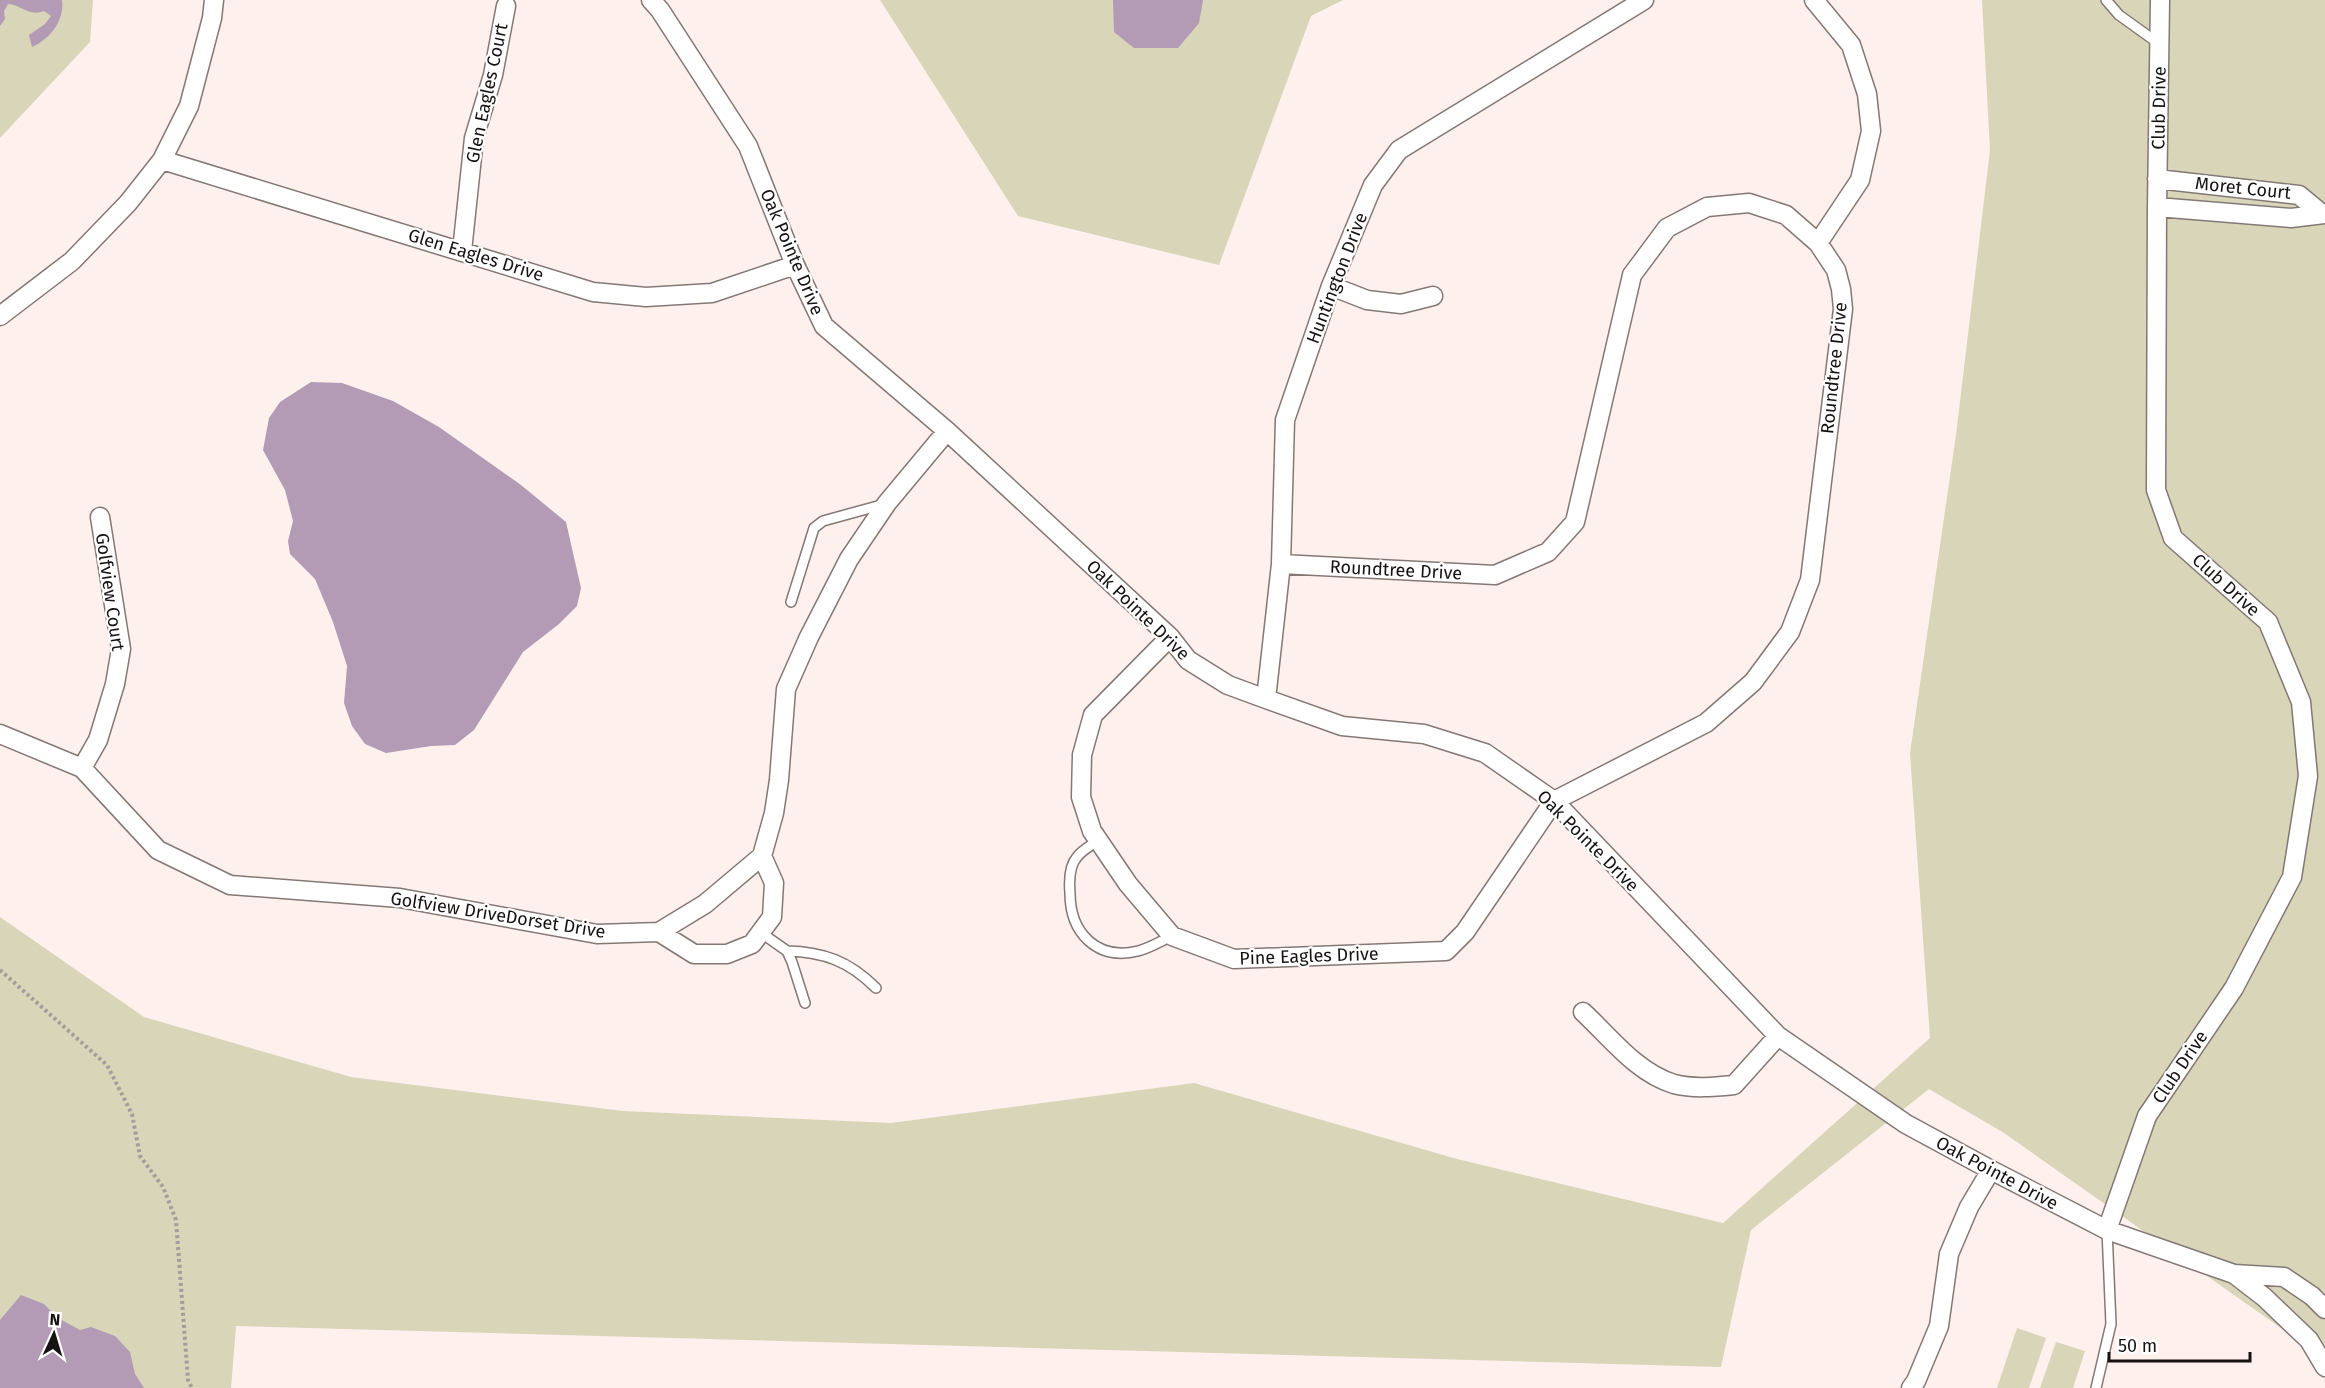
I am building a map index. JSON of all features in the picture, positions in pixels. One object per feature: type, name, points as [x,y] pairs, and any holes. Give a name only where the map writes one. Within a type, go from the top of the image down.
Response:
[{"type":"street","points":[[0,316],[72,261],[128,202],[162,160],[189,106],[212,18],[214,0]]},
{"type":"street","name":"Oak Pointe Drive","points":[[651,0],[660,10],[748,146],[795,265],[824,327],[947,431],[1170,637],[1188,660],[1228,685],[1342,726],[1424,734],[1485,753],[1554,801],[1778,1036],[1906,1124],[2107,1230],[2234,1274],[2284,1277],[2312,1296],[2325,1309]]},
{"type":"street","name":"Huntington Drive","points":[[1266,699],[1281,564],[1285,420],[1331,286],[1373,184],[1399,150],[1644,0]]},
{"type":"street","points":[[1814,0],[1851,45],[1867,94],[1871,131],[1860,180],[1818,243]]},
{"type":"street","name":"Club Drive","points":[[2107,1230],[2147,1116],[2234,988],[2292,877],[2308,776],[2301,702],[2268,622],[2173,538],[2156,490],[2160,0]]},
{"type":"street","name":"Glen Eagles Court","points":[[462,251],[474,138],[493,75],[506,6]]},
{"type":"street","name":"Glen Eagles Drive","points":[[162,160],[593,292],[646,297],[712,293],[795,265]]},
{"type":"street","name":"Moret Court","points":[[2157,179],[2299,195],[2323,214]]},
{"type":"street","name":"Roundtree Drive","points":[[1281,564],[1495,575],[1548,552],[1575,522],[1632,274],[1667,228],[1707,207],[1749,203],[1785,215],[1818,243],[1836,270],[1843,309],[1810,580],[1790,632],[1753,682],[1706,723],[1554,801]]},
{"type":"street","name":"Moret Court","points":[[2157,207],[2291,218],[2323,214]]},
{"type":"street","points":[[1331,286],[1367,300],[1401,304],[1433,296]]},
{"type":"street","points":[[762,856],[774,883],[772,917],[752,944],[727,954],[694,954],[659,933],[705,904],[762,856],[774,813],[779,780],[786,689],[809,637],[849,559],[887,503],[947,431]]},
{"type":"street","name":"Golfview Court","points":[[82,768],[98,740],[115,684],[121,649],[100,517]]},
{"type":"street","name":"Pine Eagles Drive","points":[[1170,637],[1093,715],[1082,755],[1081,797],[1092,831],[1128,884],[1172,936],[1234,959],[1446,951],[1465,932],[1554,801]]},
{"type":"street","name":"Golfview DriveDorset Drive","points":[[0,734],[82,768],[158,850],[230,885],[400,898],[597,934],[659,933]]},
{"type":"street","points":[[1583,1012],[1646,1071],[1674,1084],[1697,1087],[1734,1085],[1778,1036]]},
{"type":"street","points":[[1911,1388],[1939,1326],[1949,1254],[1969,1207],[1990,1170]]},
{"type":"street","name":"Oak Pointe Drive","points":[[2234,1274],[2317,1336],[2325,1367]]},
{"type":"lane","points":[[2106,0],[2119,15],[2160,45]]},
{"type":"lane","points":[[791,602],[814,528],[823,521],[887,503]]},
{"type":"lane","points":[[1099,840],[1076,857],[1070,872],[1073,918],[1084,938],[1094,946],[1112,952],[1136,951],[1172,936]]},
{"type":"lane","points":[[760,932],[787,951],[805,1003]]},
{"type":"lane","points":[[787,951],[835,959],[852,967],[876,988]]},
{"type":"lane","points":[[2096,1388],[2111,1324],[2107,1230]]},
{"type":"path","points":[[0,970],[107,1065],[132,1114],[140,1156],[163,1187],[176,1221],[188,1380],[192,1388]]},
{"type":"shaded area","points":[[0,0],[93,0],[90,42],[0,138]]},
{"type":"shaded area","points":[[0,0],[62,0],[59,22],[45,39],[32,47],[29,35],[45,24],[51,16],[44,11],[34,13],[8,4],[4,11],[5,19],[0,26]]},
{"type":"shaded area","points":[[880,0],[1343,0],[1311,16],[1219,265],[1018,216]]},
{"type":"shaded area","points":[[1113,0],[1203,0],[1199,23],[1178,48],[1134,48],[1114,32]]},
{"type":"shaded area","points":[[1982,0],[2325,0],[2325,1359],[2004,1133],[1929,1089],[1751,1230],[1721,1367],[236,1326],[231,1388],[0,1388],[0,917],[144,1017],[351,1077],[623,1111],[891,1123],[1194,1083],[1457,1159],[1723,1223],[1930,1038],[1910,753],[1956,435],[1990,150]]},
{"type":"shaded area","points":[[311,382],[342,383],[393,401],[439,427],[521,485],[566,522],[581,588],[577,606],[559,624],[523,652],[474,730],[455,745],[386,753],[365,744],[352,726],[344,703],[347,666],[333,622],[315,579],[290,554],[288,541],[293,521],[285,490],[263,450],[269,418],[280,402]]},
{"type":"shaded area","points":[[21,1295],[44,1304],[58,1318],[80,1330],[91,1327],[115,1336],[130,1352],[135,1374],[144,1388],[0,1388],[0,1320]]},
{"type":"shaded area","points":[[2017,1328],[2046,1338],[2029,1388],[1997,1388]]},
{"type":"shaded area","points":[[2056,1342],[2085,1351],[2073,1388],[2040,1388]]}]
